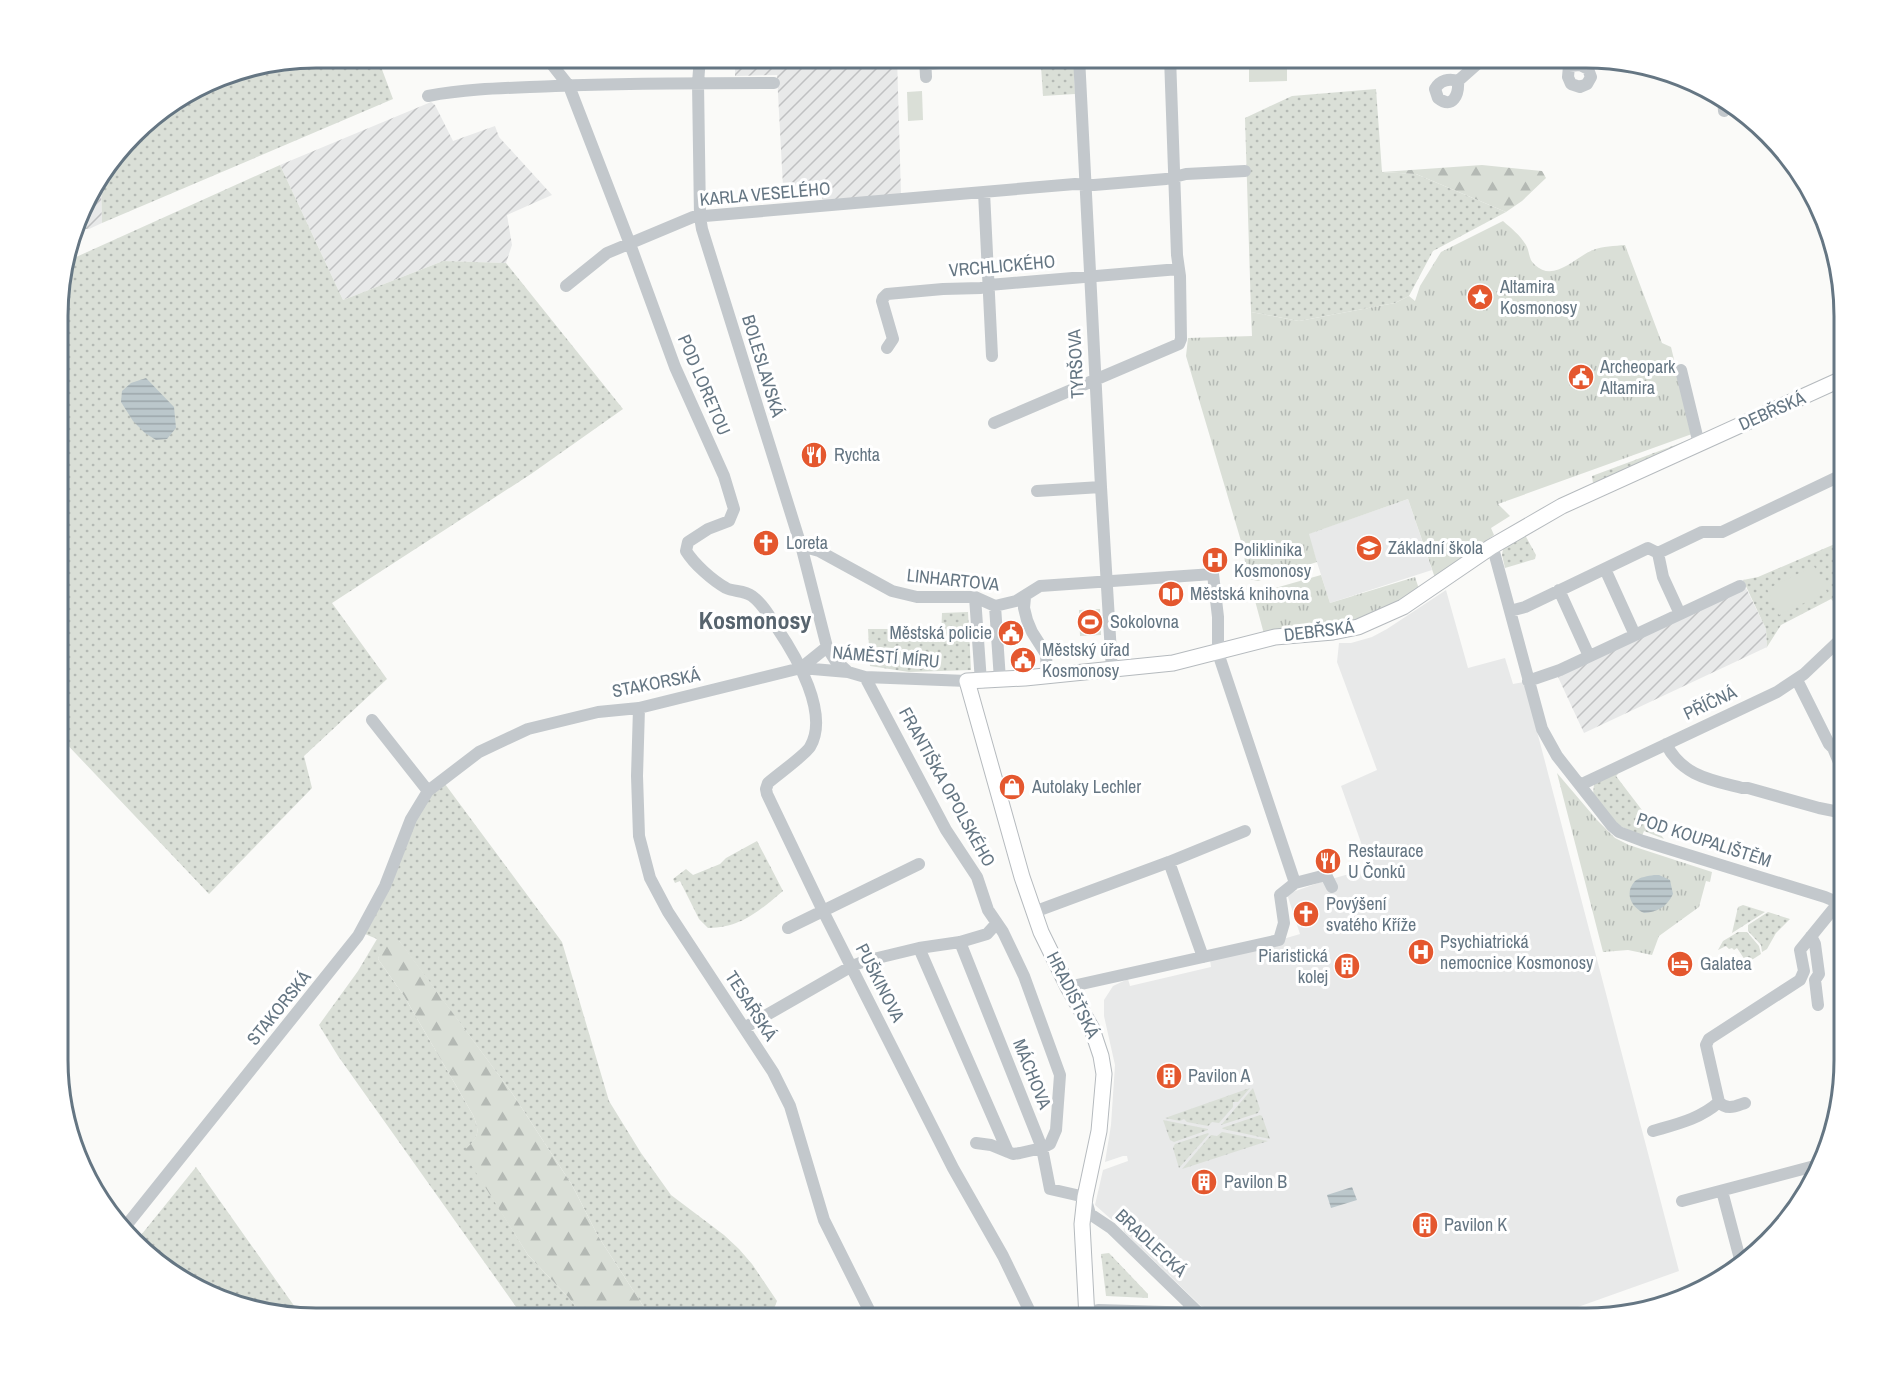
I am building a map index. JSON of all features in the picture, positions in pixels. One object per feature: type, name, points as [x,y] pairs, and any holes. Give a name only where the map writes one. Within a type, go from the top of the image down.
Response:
[{"type":"main road","name":"DEBŘSKÁ","points":[[974,682],[1173,663],[1275,636],[1333,632],[1367,624],[1403,607],[1491,547],[1551,512],[1588,493],[1656,465],[1834,383]]},
{"type":"main road","name":"HRADIŠŤSKÁ","points":[[974,682],[1022,877],[1041,932],[1092,1029],[1104,1074],[1099,1131],[1085,1197],[1082,1224],[1085,1308]]},
{"type":"street","name":"POD LORETOU","points":[[555,68],[569,86],[675,367],[724,476],[734,509],[729,521],[708,529],[688,543],[686,551],[693,562],[727,588],[743,591],[764,608],[801,668]]},
{"type":"street","name":"BOLESLAVSKÁ","points":[[699,68],[702,229],[802,549],[826,646],[835,660],[848,672]]},
{"type":"street","name":"TYRŠOVA","points":[[1080,68],[1112,670]]},
{"type":"street","points":[[994,423],[1179,344],[1181,339],[1179,269],[1170,68]]},
{"type":"street","points":[[1458,81],[1473,68]]},
{"type":"street","points":[[428,96],[459,90],[774,83]]},
{"type":"street","name":"KARLA VESELÉHO","points":[[566,286],[606,253],[693,217],[1094,185],[1186,174],[1245,171]]},
{"type":"street","points":[[984,192],[992,356]]},
{"type":"street","name":"VRCHLICKÉHO","points":[[887,348],[893,339],[882,301],[885,296],[1179,269]]},
{"type":"street","points":[[1681,370],[1700,443]]},
{"type":"street","points":[[1658,553],[1707,531],[1722,532],[1834,479]]},
{"type":"street","points":[[1037,491],[1101,487]]},
{"type":"street","name":"POD KOUPALIŠTĚM","points":[[1491,547],[1547,741],[1605,818],[1619,832],[1643,842],[1834,902]]},
{"type":"street","points":[[1510,611],[1524,607],[1648,548],[1658,553]]},
{"type":"street","name":"LINHARTOVA","points":[[802,549],[819,551],[892,591],[917,597],[975,597],[995,606],[1016,601],[1040,586],[1213,574],[1218,617],[1218,652]]},
{"type":"street","points":[[1658,553],[1663,577],[1680,614]]},
{"type":"street","points":[[1605,569],[1635,635]]},
{"type":"street","points":[[1528,681],[1560,670],[1740,586]]},
{"type":"street","points":[[1559,590],[1589,656]]},
{"type":"street","points":[[974,682],[975,597]]},
{"type":"street","points":[[1025,597],[1024,608],[1027,620],[1046,654],[1047,675]]},
{"type":"street","points":[[995,606],[1000,680]]},
{"type":"street","name":"PŘÍČNÁ","points":[[1580,785],[1777,692],[1797,680],[1834,645]]},
{"type":"street","points":[[801,668],[826,646]]},
{"type":"street","points":[[1218,652],[1295,883]]},
{"type":"street","name":"NÁMĚSTÍ MÍRU","points":[[801,668],[848,672],[865,676],[974,682]]},
{"type":"street","name":"STAKORSKÁ","points":[[129,1222],[358,936],[385,886],[411,819],[428,791],[479,752],[528,729],[589,713],[639,708],[801,668]]},
{"type":"street","name":"PUŠKINOVA","points":[[801,668],[813,703],[816,723],[814,737],[809,749],[768,783],[765,789],[823,911],[953,1168],[1003,1256],[1028,1308]]},
{"type":"street","name":"FRANTIŠKA OPOLSKÉHO","points":[[865,676],[946,830],[978,877],[988,910],[1003,933],[1024,976],[1060,1074],[1056,1130],[1050,1144],[1042,1148]]},
{"type":"street","points":[[1797,680],[1834,750]]},
{"type":"street","name":"TESAŘSKÁ","points":[[639,708],[637,776],[639,837],[650,878],[668,912],[773,1072],[790,1106],[824,1220],[868,1308]]},
{"type":"street","points":[[372,720],[428,791]]},
{"type":"street","points":[[1666,744],[1681,766],[1701,777],[1834,811]]},
{"type":"street","points":[[1034,912],[1245,831]]},
{"type":"street","points":[[1169,862],[1203,957]]},
{"type":"street","points":[[788,928],[919,864]]},
{"type":"street","points":[[1068,987],[1279,940],[1284,923],[1280,895],[1295,883],[1326,875],[1332,887]]},
{"type":"street","points":[[1745,1103],[1725,1107],[1719,1102],[1706,1045],[1709,1039],[1800,981],[1804,971],[1800,950],[1834,912]]},
{"type":"street","points":[[744,1028],[852,966],[919,948],[960,942],[987,934],[996,924]]},
{"type":"street","points":[[1811,936],[1815,944],[1819,974],[1815,980],[1818,1005]]},
{"type":"street","name":"MÁCHOVA","points":[[960,942],[1042,1148],[1050,1189],[1085,1197]]},
{"type":"street","points":[[919,948],[1008,1152]]},
{"type":"street","points":[[1653,1131],[1690,1120],[1719,1102]]},
{"type":"street","points":[[976,1143],[991,1145],[1013,1154],[1042,1148]]},
{"type":"street","points":[[1682,1201],[1810,1167]]},
{"type":"street","points":[[1722,1191],[1739,1255]]},
{"type":"street","name":"BRADLECKÁ","points":[[1085,1197],[1090,1214],[1111,1228],[1194,1308]]},
{"type":"shaded area","points":[[735,68],[897,68],[901,194],[823,202],[820,185],[783,187],[777,75],[735,76]]},
{"type":"shaded area","points":[[431,102],[435,105],[453,141],[495,126],[499,137],[552,195],[507,215],[512,245],[506,263],[443,261],[343,300],[280,165]]},
{"type":"shaded area","points":[[101,192],[102,223],[83,229]]},
{"type":"shaded area","points":[[146,378],[174,407],[176,428],[167,439],[156,440],[145,433],[133,421],[121,402],[122,391],[131,383]]},
{"type":"shaded area","name":"Základní škola","points":[[1408,499],[1432,570],[1330,603],[1308,534]]},
{"type":"shaded area","points":[[1746,588],[1766,629],[1767,647],[1584,733],[1558,677]]},
{"type":"shaded area","name":"Psychiatrická nemocnice Kosmonosy","points":[[1446,590],[1468,668],[1505,658],[1513,684],[1524,682],[1679,1271],[1575,1308],[1208,1308],[1201,1306],[1124,1232],[1123,1226],[1117,1219],[1112,1220],[1095,1205],[1103,1170],[1128,1161],[1127,1156],[1123,1156],[1105,1162],[1111,1125],[1115,1065],[1104,1016],[1104,1000],[1113,986],[1128,979],[1130,986],[1211,967],[1210,960],[1284,944],[1283,939],[1300,934],[1287,894],[1370,868],[1341,786],[1377,770],[1337,662],[1339,643],[1351,643],[1372,637]]},
{"type":"shaded area","points":[[1654,875],[1670,880],[1673,894],[1661,908],[1644,913],[1630,899],[1630,890],[1635,881]]},
{"type":"shaded area","points":[[1352,1187],[1357,1200],[1331,1208],[1327,1195]]},
{"type":"green space","points":[[299,68],[381,68],[393,99],[102,223],[101,192],[109,178],[140,140],[191,101],[221,86],[267,72]]},
{"type":"green space","points":[[1041,68],[1074,68],[1075,94],[1043,96]]},
{"type":"green space","points":[[1249,68],[1287,68],[1287,81],[1249,82]]},
{"type":"green space","points":[[1376,89],[1382,172],[1416,174],[1506,212],[1433,251],[1409,296],[1395,303],[1299,321],[1251,312],[1245,118],[1292,96]]},
{"type":"green space","points":[[922,91],[923,120],[908,121],[907,92]]},
{"type":"green space","points":[[280,165],[343,300],[443,261],[506,263],[623,409],[531,474],[332,603],[387,679],[304,756],[312,788],[209,894],[68,745],[68,299],[74,258]]},
{"type":"green space","points":[[1482,165],[1542,171],[1546,178],[1522,201],[1506,212],[1416,174],[1382,172]]},
{"type":"green space","points":[[1503,221],[1521,238],[1533,263],[1542,270],[1557,270],[1586,253],[1609,246],[1625,245],[1662,343],[1671,347],[1692,434],[1498,504],[1510,516],[1491,528],[1494,535],[1435,578],[1408,499],[1309,534],[1317,562],[1258,581],[1249,579],[1244,551],[1186,356],[1188,338],[1252,336],[1251,312],[1299,321],[1395,303],[1409,296],[1415,301],[1420,286],[1441,252]]},
{"type":"green space","points":[[1686,441],[1650,460],[1593,483],[1592,476]]},
{"type":"green space","points":[[1525,535],[1536,555],[1535,559],[1505,568],[1503,549]]},
{"type":"green space","points":[[1834,544],[1834,602],[1831,599],[1781,625],[1767,647],[1766,629],[1743,580],[1758,577]]},
{"type":"green space","points":[[1814,566],[1827,592],[1779,615],[1767,589]]},
{"type":"green space","points":[[1321,575],[1330,603],[1415,577],[1419,589],[1393,607],[1362,619],[1315,624],[1264,634],[1254,597],[1261,592]]},
{"type":"green space","name":"Sokolovna","points":[[1100,609],[1101,635],[1080,636],[1079,610]]},
{"type":"green space","points":[[968,612],[971,670],[909,672],[870,666],[868,629],[905,629],[907,640],[941,637],[942,613]]},
{"type":"green space","points":[[1557,773],[1615,838],[1629,845],[1712,872],[1710,882],[1706,881],[1699,907],[1659,936],[1652,955],[1628,950],[1603,952]]},
{"type":"green space","points":[[1614,773],[1618,774],[1616,776],[1664,839],[1644,831],[1642,836],[1618,825],[1593,795],[1594,784]]},
{"type":"green space","points":[[445,784],[562,942],[609,1101],[641,1153],[671,1195],[739,1249],[777,1301],[774,1308],[645,1308],[598,1236],[572,1185],[512,1093],[399,941],[383,950],[378,959],[404,996],[473,1115],[477,1135],[464,1152],[528,1255],[576,1308],[517,1308],[338,1056],[319,1025],[358,971],[377,939],[365,934],[428,792]]},
{"type":"green space","points":[[757,841],[783,891],[740,922],[708,928],[699,919],[680,881],[675,883],[673,879],[686,869],[693,875],[720,864],[726,858]]},
{"type":"green space","points":[[1743,905],[1765,912],[1732,933],[1738,907]]},
{"type":"green space","points":[[1768,912],[1790,919],[1776,933],[1767,949],[1762,952],[1761,945],[1748,931],[1748,925]]},
{"type":"green space","points":[[1738,932],[1747,932],[1759,946],[1761,954],[1747,963],[1737,948],[1734,950],[1726,946],[1718,950],[1723,941]]},
{"type":"green space","points":[[390,940],[399,941],[404,947],[512,1093],[572,1185],[598,1236],[645,1308],[576,1308],[528,1255],[463,1152],[477,1135],[473,1115],[404,996],[378,959],[380,952]]},
{"type":"green space","points":[[1250,1088],[1238,1102],[1233,1102],[1233,1107],[1219,1123],[1212,1122],[1208,1126],[1187,1122],[1184,1119],[1180,1121],[1165,1118]]},
{"type":"green space","points":[[1253,1088],[1260,1109],[1258,1113],[1221,1125]]},
{"type":"green space","points":[[1260,1115],[1270,1139],[1222,1128]]},
{"type":"green space","points":[[1163,1120],[1208,1130],[1174,1142],[1170,1140]]},
{"type":"green space","points":[[1222,1132],[1268,1141],[1182,1169],[1211,1135],[1217,1136]]},
{"type":"green space","points":[[1208,1133],[1179,1168],[1173,1148],[1175,1144]]},
{"type":"green space","points":[[196,1167],[295,1306],[267,1303],[221,1289],[178,1266],[141,1236]]},
{"type":"green space","points":[[1109,1253],[1148,1294],[1148,1298],[1106,1296],[1101,1254]]},
{"type":"place","name":"Altamira Kosmonosy","points":[[1480,297]]},
{"type":"place","name":"Archeopark Altamira","points":[[1581,377]]},
{"type":"place","name":"Rychta","points":[[814,455]]},
{"type":"place","name":"Loreta","points":[[766,543]]},
{"type":"place","name":"Základní škola","points":[[1369,548]]},
{"type":"place","name":"Poliklinika Kosmonosy","points":[[1215,560]]},
{"type":"place","name":"Městská knihovna","points":[[1171,594]]},
{"type":"place","name":"Sokolovna","points":[[1090,622]]},
{"type":"place","name":"Městská policie","points":[[1011,633]]},
{"type":"place","name":"Městský úřad Kosmonosy","points":[[1023,660]]},
{"type":"place","name":"Autolaky Lechler","points":[[1012,787]]},
{"type":"place","name":"Restaurace U Čonků","points":[[1328,861]]},
{"type":"place","name":"Povýšení svatého Kříže","points":[[1306,914]]},
{"type":"place","name":"Psychiatrická nemocnice Kosmonosy","points":[[1421,952]]},
{"type":"place","name":"Galatea","points":[[1680,964]]},
{"type":"place","name":"Piaristická kolej","points":[[1347,966]]},
{"type":"place","name":"Pavilon A","points":[[1169,1076]]},
{"type":"place","name":"Pavilon B","points":[[1204,1182]]},
{"type":"place","name":"Pavilon K","points":[[1425,1225]]},
{"type":"district","name":"Kosmonosy","points":[[755,621]]}]
